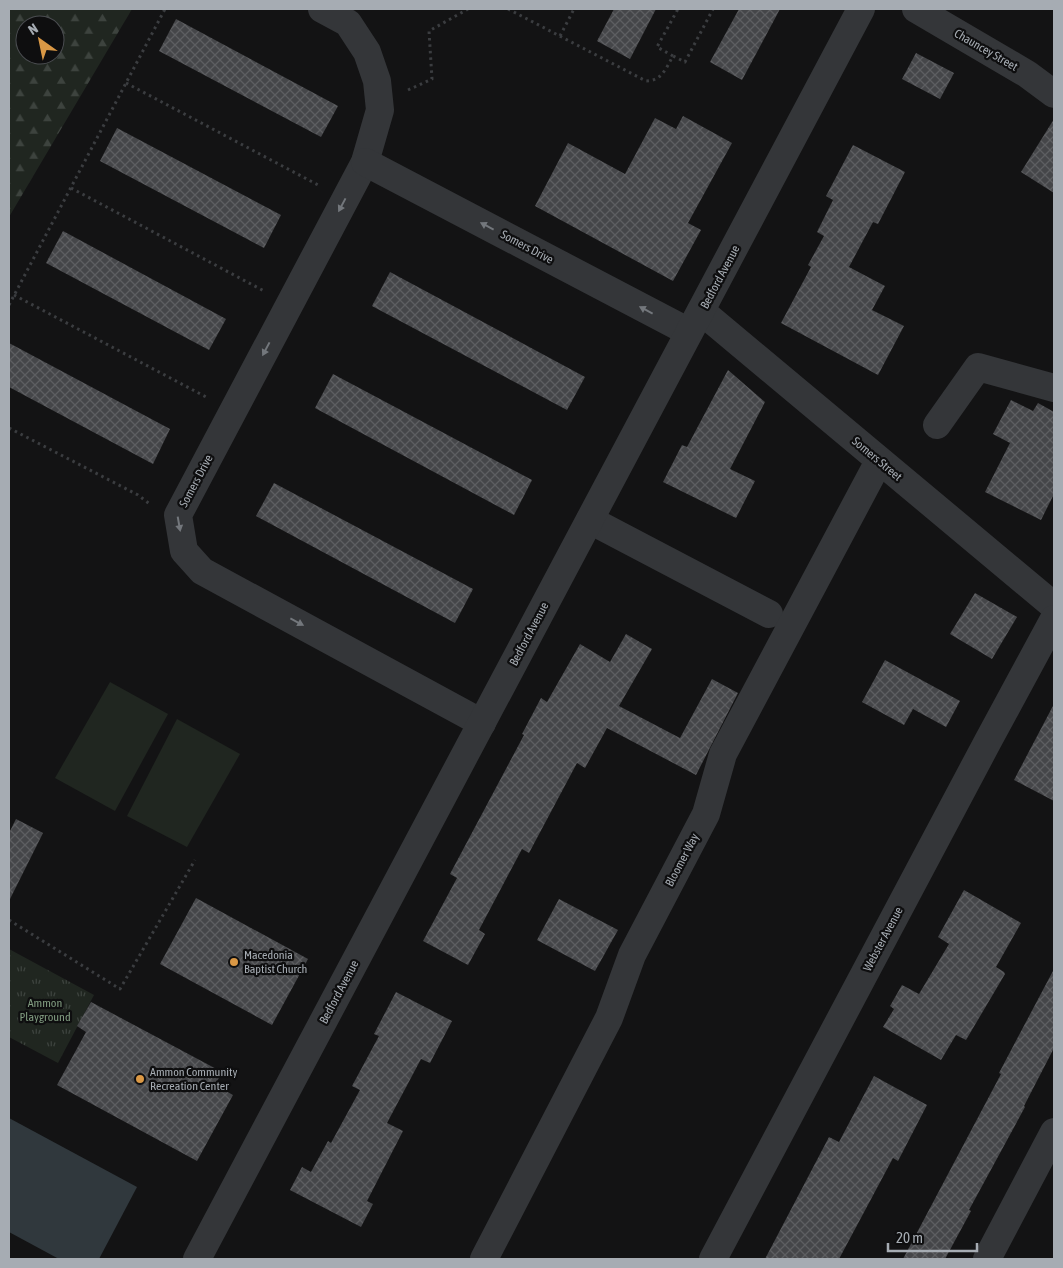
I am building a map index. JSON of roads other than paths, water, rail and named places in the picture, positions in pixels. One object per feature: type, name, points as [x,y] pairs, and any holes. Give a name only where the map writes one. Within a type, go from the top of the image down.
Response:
[{"type":"street","name":"Somers Drive","points":[[322,9],[348,23],[367,52],[377,81],[380,110],[365,162],[178,515],[184,551],[202,571],[482,722]]},
{"type":"street","name":"Bedford Avenue","points":[[197,1259],[861,9]]},
{"type":"street","name":"Chauncey Street","points":[[916,9],[1026,74],[1054,94]]},
{"type":"street","name":"Somers Drive","points":[[365,162],[695,322]]},
{"type":"street","name":"Somers Street","points":[[695,322],[880,461],[1054,606]]},
{"type":"street","points":[[937,425],[978,367],[1054,388]]},
{"type":"street","name":"Bloomer Way","points":[[484,1259],[610,1018],[632,955],[706,814],[723,754],[880,461]]},
{"type":"street","points":[[590,520],[769,614]]},
{"type":"street","name":"Webster Avenue","points":[[713,1259],[983,749],[1054,619]]},
{"type":"street","points":[[987,1259],[1054,1132]]},
{"type":"place","name":"Macedonia Baptist Church","points":[[234,962]]},
{"type":"place","name":"Ammon Community Recreation Center","points":[[140,1079]]},
{"type":"park label","name":"Ammon Playground","points":[[45,1010]]}]
